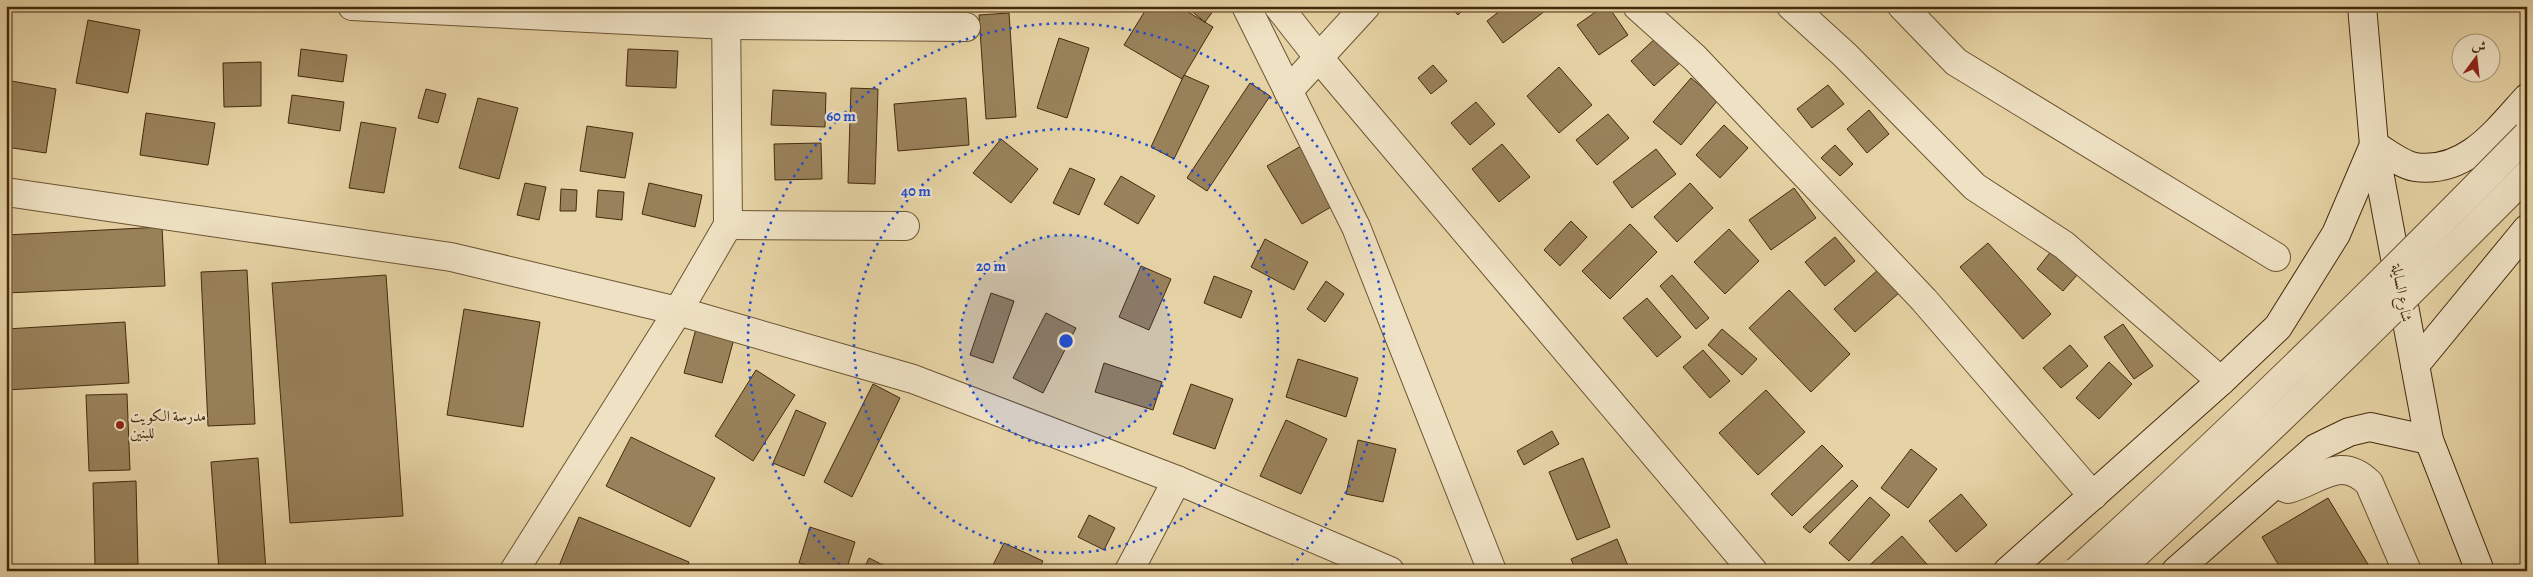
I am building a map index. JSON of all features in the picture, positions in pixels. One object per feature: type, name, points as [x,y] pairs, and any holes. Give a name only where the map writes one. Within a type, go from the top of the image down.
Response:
[{"type":"street","points":[[352,6],[727,16],[966,27]]},
{"type":"street","points":[[1246,6],[1356,227],[1492,571]]},
{"type":"street","points":[[1278,6],[1319,58],[1753,571]]},
{"type":"street","points":[[1288,91],[1366,6]]},
{"type":"street","points":[[1637,6],[1695,58],[1924,300],[2093,496]]},
{"type":"street","points":[[1791,6],[1845,55],[1975,187],[2064,244],[2221,381]]},
{"type":"street","points":[[1902,6],[1956,62],[2276,257]]},
{"type":"street","name":"شارع السايلة","points":[[2362,6],[2374,145],[2429,440],[2480,571]]},
{"type":"street","points":[[514,571],[678,311],[728,225],[727,16]]},
{"type":"street","points":[[2008,571],[2221,381],[2278,327],[2301,293],[2336,234],[2374,145],[2413,167],[2434,167],[2455,163],[2474,153],[2490,140],[2527,98]]},
{"type":"street","points":[[2077,571],[2173,485],[2403,262],[2527,135]]},
{"type":"street","points":[[2117,571],[2191,504],[2419,284],[2527,175]]},
{"type":"street","points":[[6,192],[451,257],[678,311],[913,380],[1177,480],[1390,571]]},
{"type":"street","points":[[728,225],[905,226]]},
{"type":"street","points":[[2415,365],[2527,229]]},
{"type":"street","points":[[2176,571],[2316,448],[2349,432],[2370,427],[2429,440]]},
{"type":"street","points":[[2275,484],[2288,489],[2341,469],[2352,470],[2361,475],[2369,483],[2407,571]]},
{"type":"street","points":[[1129,571],[1177,480]]},
{"type":"building","points":[[1148,6],[1178,6],[1213,27],[1182,79],[1124,45]]},
{"type":"building","points":[[1185,6],[1217,6],[1205,22]]},
{"type":"building","points":[[1450,6],[1467,6],[1458,15]]},
{"type":"building","points":[[1506,6],[1542,6],[1545,11],[1503,43],[1487,21]]},
{"type":"building","points":[[1604,6],[1608,6],[1628,35],[1599,55],[1577,25]]},
{"type":"building","points":[[1009,13],[1016,117],[986,119],[979,15]]},
{"type":"building","points":[[88,20],[140,30],[128,93],[76,83]]},
{"type":"building","points":[[1658,36],[1682,61],[1654,86],[1631,61]]},
{"type":"building","points":[[1059,38],[1089,48],[1067,118],[1037,108]]},
{"type":"building","points":[[301,49],[347,55],[343,82],[298,76]]},
{"type":"building","points":[[628,49],[678,51],[676,88],[626,86]]},
{"type":"building","points":[[261,62],[261,106],[224,107],[223,63]]},
{"type":"building","points":[[1433,65],[1447,81],[1431,94],[1418,78]]},
{"type":"building","points":[[1559,67],[1592,105],[1559,133],[1527,96]]},
{"type":"building","points":[[1184,75],[1209,86],[1174,159],[1151,147]]},
{"type":"building","points":[[1691,78],[1718,100],[1681,145],[1653,122]]},
{"type":"building","points":[[6,80],[56,89],[46,153],[6,147]]},
{"type":"building","points":[[1250,83],[1270,96],[1207,191],[1187,178]]},
{"type":"building","points":[[1828,85],[1844,104],[1812,128],[1797,109]]},
{"type":"building","points":[[851,88],[878,89],[875,184],[848,183]]},
{"type":"building","points":[[426,89],[446,94],[438,123],[418,118]]},
{"type":"building","points":[[773,90],[826,93],[825,127],[771,125]]},
{"type":"building","points":[[292,95],[344,102],[340,131],[288,123]]},
{"type":"building","points":[[478,98],[518,108],[499,179],[459,168]]},
{"type":"building","points":[[966,98],[969,145],[898,151],[894,104]]},
{"type":"building","points":[[1476,102],[1495,124],[1470,145],[1451,123]]},
{"type":"building","points":[[1869,110],[1889,134],[1867,153],[1847,129]]},
{"type":"building","points":[[146,113],[215,123],[208,165],[140,155]]},
{"type":"building","points":[[1608,114],[1629,138],[1597,165],[1576,140]]},
{"type":"building","points":[[361,122],[396,128],[384,193],[349,188]]},
{"type":"building","points":[[1724,125],[1748,148],[1720,178],[1696,155]]},
{"type":"building","points":[[587,126],[633,133],[625,178],[580,171]]},
{"type":"building","points":[[1001,139],[1038,169],[1011,203],[973,173]]},
{"type":"building","points":[[821,143],[822,179],[775,180],[774,144]]},
{"type":"building","points":[[1502,144],[1530,177],[1499,202],[1472,169]]},
{"type":"building","points":[[1835,145],[1853,164],[1840,176],[1821,158]]},
{"type":"building","points":[[1301,146],[1336,204],[1302,224],[1267,166]]},
{"type":"building","points":[[1656,149],[1676,174],[1632,208],[1613,182]]},
{"type":"building","points":[[1070,168],[1095,179],[1079,215],[1053,203]]},
{"type":"building","points":[[1121,176],[1155,196],[1138,224],[1104,204]]},
{"type":"building","points":[[525,183],[546,187],[539,220],[517,215]]},
{"type":"building","points":[[649,183],[702,195],[695,227],[642,214]]},
{"type":"building","points":[[1690,183],[1713,208],[1677,242],[1654,217]]},
{"type":"building","points":[[1794,188],[1816,218],[1771,250],[1749,220]]},
{"type":"building","points":[[561,189],[577,190],[576,211],[560,211]]},
{"type":"building","points":[[598,190],[624,192],[622,220],[596,217]]},
{"type":"building","points":[[1571,221],[1587,237],[1560,266],[1544,250]]},
{"type":"building","points":[[1630,224],[1657,252],[1610,299],[1582,271]]},
{"type":"building","points":[[162,227],[165,286],[6,293],[6,235]]},
{"type":"building","points":[[1729,229],[1759,261],[1725,294],[1694,262]]},
{"type":"building","points":[[1835,237],[1855,261],[1825,286],[1805,262]]},
{"type":"building","points":[[1265,239],[1308,262],[1294,290],[1251,267]]},
{"type":"building","points":[[1988,243],[2051,314],[2023,339],[1960,267]]},
{"type":"building","points":[[2057,244],[2084,267],[2063,291],[2037,269]]},
{"type":"building","points":[[1141,266],[1171,279],[1149,330],[1119,317]]},
{"type":"building","points":[[1879,269],[1900,292],[1855,332],[1834,309]]},
{"type":"building","points":[[247,270],[255,424],[208,426],[201,272]]},
{"type":"building","points":[[386,275],[403,516],[290,523],[272,283]]},
{"type":"building","points":[[1672,275],[1709,318],[1696,329],[1660,286]]},
{"type":"building","points":[[1214,276],[1252,291],[1241,318],[1204,303]]},
{"type":"building","points":[[1326,281],[1344,294],[1325,322],[1307,309]]},
{"type":"building","points":[[1789,290],[1850,354],[1811,392],[1749,328]]},
{"type":"building","points":[[991,293],[1014,301],[993,363],[970,355]]},
{"type":"building","points":[[1647,298],[1681,337],[1657,357],[1623,318]]},
{"type":"building","points":[[464,309],[540,322],[523,427],[447,415]]},
{"type":"building","points":[[1046,313],[1076,328],[1043,393],[1013,378]]},
{"type":"building","points":[[125,322],[129,383],[6,390],[6,329]]},
{"type":"building","points":[[2123,324],[2153,366],[2134,379],[2104,337]]},
{"type":"building","points":[[697,325],[735,335],[722,383],[684,373]]},
{"type":"building","points":[[1722,329],[1757,359],[1742,375],[1708,345]]},
{"type":"building","points":[[2070,345],[2088,366],[2061,388],[2043,368]]},
{"type":"building","points":[[1703,350],[1730,381],[1710,398],[1683,367]]},
{"type":"building","points":[[1298,359],[1358,378],[1346,417],[1286,397]]},
{"type":"building","points":[[2109,362],[2132,384],[2099,419],[2076,398]]},
{"type":"building","points":[[1104,363],[1162,382],[1153,410],[1095,392]]},
{"type":"building","points":[[756,370],[795,395],[753,461],[715,436]]},
{"type":"building","points":[[873,384],[900,398],[852,497],[824,482]]},
{"type":"building","points":[[1191,384],[1233,399],[1215,449],[1173,434]]},
{"type":"building","points":[[1766,390],[1805,432],[1758,475],[1719,433]]},
{"type":"building","points":[[127,394],[130,470],[89,471],[86,395]]},
{"type":"building","points":[[796,410],[826,423],[804,476],[773,463]]},
{"type":"building","points":[[1286,420],[1327,439],[1301,494],[1260,476]]},
{"type":"building","points":[[1552,431],[1559,444],[1524,465],[1517,451]]},
{"type":"building","points":[[631,437],[715,478],[690,527],[606,486]]},
{"type":"building","points":[[1358,440],[1396,449],[1383,502],[1346,494]]},
{"type":"building","points":[[1822,445],[1843,466],[1792,516],[1771,494]]},
{"type":"building","points":[[1911,449],[1937,469],[1908,508],[1881,488]]},
{"type":"building","points":[[258,458],[266,571],[219,571],[211,462]]},
{"type":"building","points":[[1583,458],[1610,527],[1577,540],[1549,472]]},
{"type":"building","points":[[1852,480],[1858,486],[1810,533],[1803,527]]},
{"type":"building","points":[[136,481],[138,565],[95,565],[93,483]]},
{"type":"building","points":[[1961,494],[1987,525],[1956,552],[1929,521]]},
{"type":"building","points":[[1870,497],[1890,515],[1849,561],[1829,543]]},
{"type":"building","points":[[2328,498],[2372,571],[2282,571],[2262,537]]},
{"type":"building","points":[[1089,515],[1115,528],[1104,550],[1078,537]]},
{"type":"building","points":[[579,517],[689,562],[685,571],[557,571]]},
{"type":"building","points":[[810,527],[855,542],[846,571],[825,571],[799,563]]},
{"type":"building","points":[[1902,536],[1933,571],[1863,571]]},
{"type":"building","points":[[1617,539],[1630,571],[1576,571],[1571,559]]},
{"type":"building","points":[[1004,543],[1043,561],[1038,571],[990,571]]},
{"type":"building","points":[[869,558],[895,571],[863,571]]},
{"type":"place","name":"مدرسة الكويت للبنين","points":[[120,425]]}]
